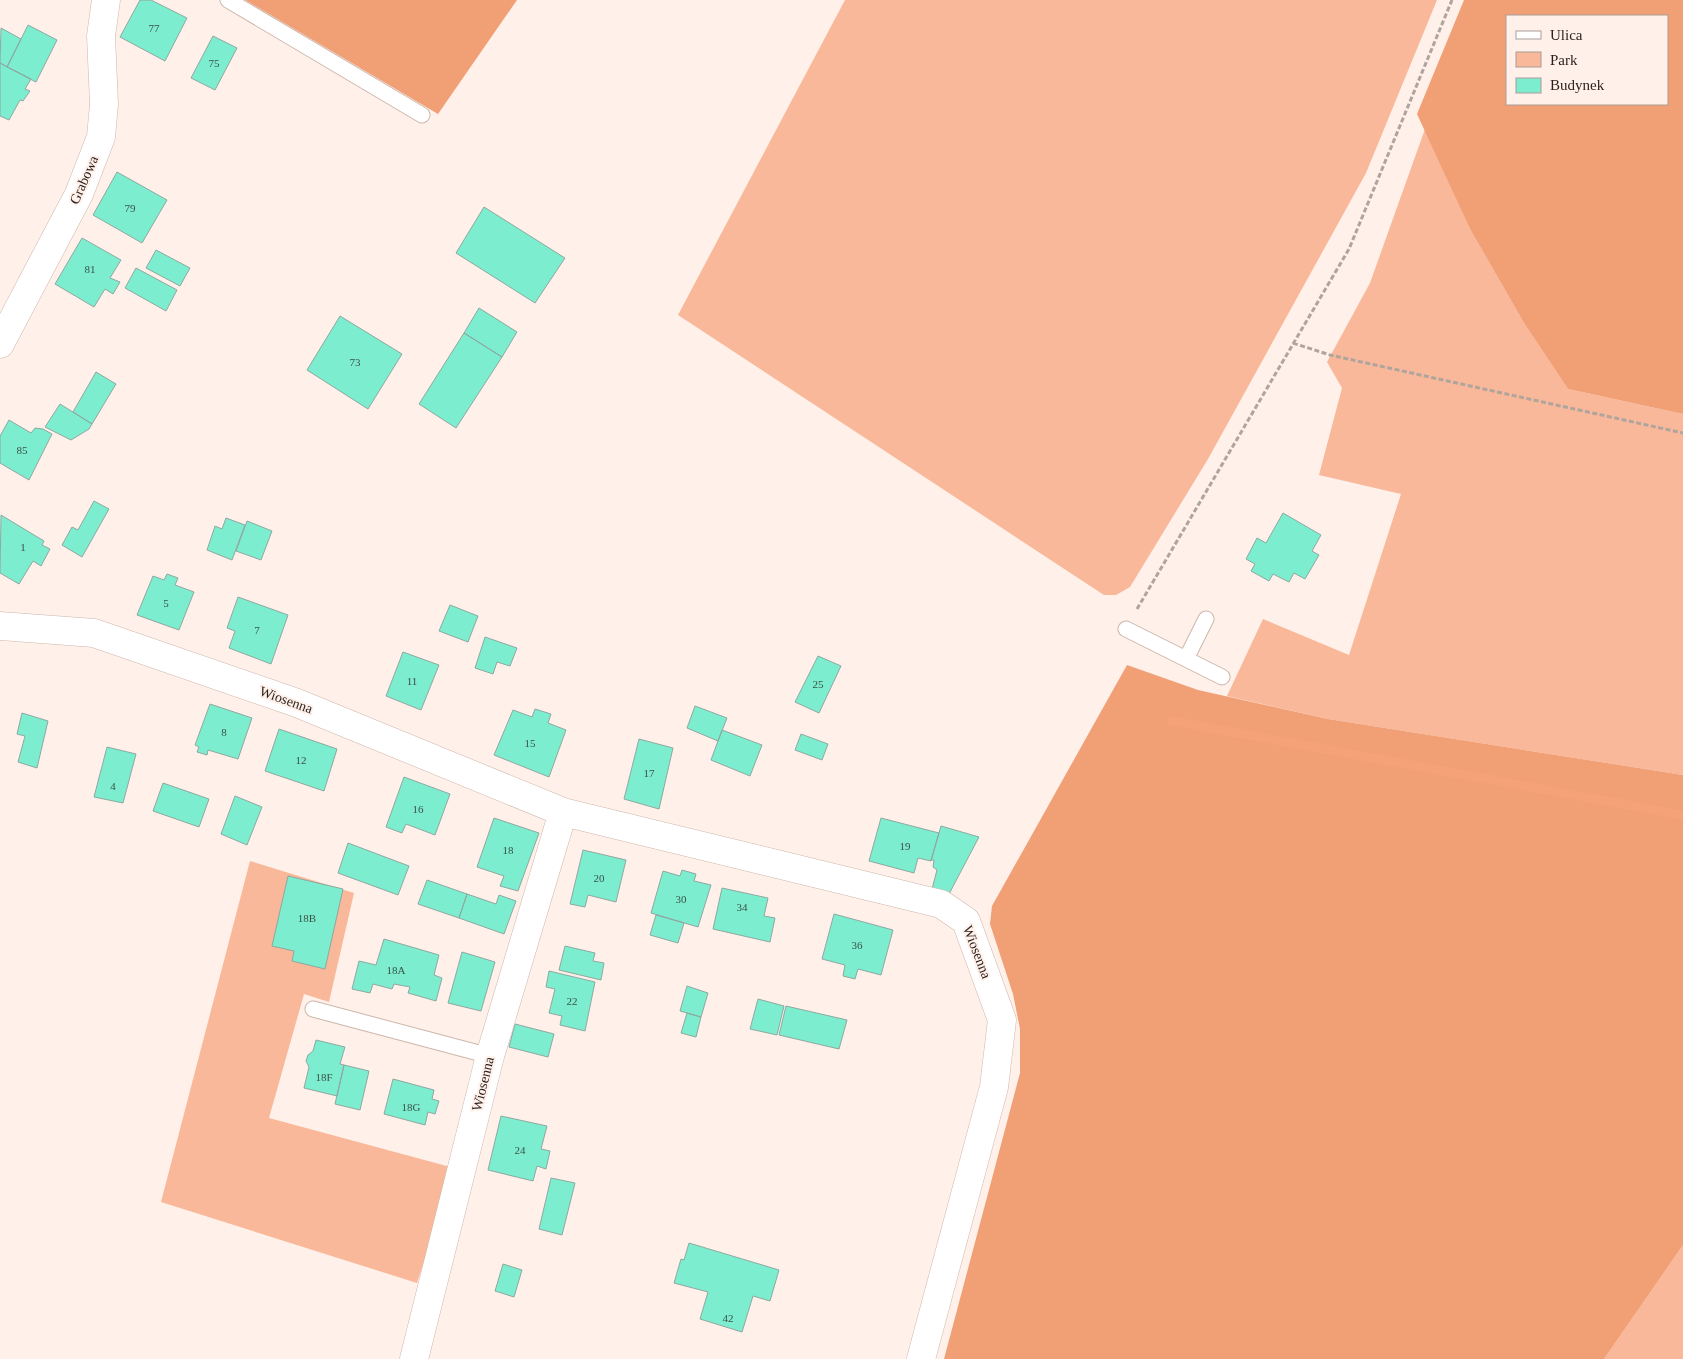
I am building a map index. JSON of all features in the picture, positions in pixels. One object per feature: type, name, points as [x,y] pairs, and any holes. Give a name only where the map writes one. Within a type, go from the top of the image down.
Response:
[{"type":"street","name":"Grabowa","points":[[0,344],[79,194],[99,145],[104,104],[101,36],[106,0]]},
{"type":"street","name":"Wiosenna","points":[[0,626],[94,633],[297,703],[563,812],[942,904],[966,921],[1002,1020],[994,1086],[921,1359]]},
{"type":"street","name":"Wiosenna","points":[[414,1359],[490,1056],[563,812]]},
{"type":"lane","points":[[228,0],[422,115]]},
{"type":"lane","points":[[1186,659],[1206,619]]},
{"type":"lane","points":[[1126,629],[1222,677]]},
{"type":"lane","points":[[313,1009],[490,1056]]},
{"type":"path","points":[[1126,629],[1349,249],[1452,0]]},
{"type":"path","points":[[1293,343],[1330,355],[1683,434]]},
{"type":"green space","points":[[845,0],[1437,0],[1366,173],[1208,459],[1130,587],[1116,595],[1104,595],[678,315]]},
{"type":"green space","points":[[1425,129],[1470,229],[1524,323],[1568,389],[1683,414],[1683,775],[1328,719],[1227,696],[1263,619],[1349,655],[1401,494],[1319,475],[1342,388],[1327,362],[1370,283]]},
{"type":"green space","points":[[250,861],[354,893],[329,1002],[304,994],[269,1118],[454,1168],[417,1283],[161,1202]]},
{"type":"green space","points":[[1683,1245],[1683,1359],[1604,1359]]},
{"type":"shaded area","points":[[245,0],[517,0],[438,114]]},
{"type":"shaded area","points":[[1464,0],[1683,0],[1683,414],[1568,389],[1524,323],[1470,229],[1417,114]]},
{"type":"shaded area","points":[[1127,665],[1198,690],[1328,719],[1683,775],[1683,1245],[1604,1359],[944,1359],[1020,1073],[1020,1029],[1013,994],[990,924],[992,906]]},
{"type":"building","points":[[140,0],[151,0],[187,18],[165,61],[120,37]]},
{"type":"building","points":[[28,25],[57,40],[36,82],[7,67]]},
{"type":"building","points":[[1,28],[21,39],[7,67],[0,63]]},
{"type":"building","points":[[213,36],[237,48],[215,90],[191,78]]},
{"type":"building","points":[[0,63],[31,79],[25,89],[30,91],[23,101],[20,100],[9,120],[0,116]]},
{"type":"building","points":[[117,172],[167,200],[142,243],[93,215]]},
{"type":"building","points":[[484,207],[565,258],[535,303],[456,253]]},
{"type":"building","points":[[82,238],[121,260],[110,278],[120,282],[113,294],[105,289],[94,307],[55,284]]},
{"type":"building","points":[[156,250],[190,268],[180,286],[146,268]]},
{"type":"building","points":[[136,268],[177,290],[166,311],[125,288]]},
{"type":"building","points":[[479,308],[517,332],[502,357],[464,333]]},
{"type":"building","points":[[340,316],[402,354],[368,409],[307,370]]},
{"type":"building","points":[[464,333],[502,357],[456,428],[419,404]]},
{"type":"building","points":[[96,372],[116,384],[92,424],[73,412]]},
{"type":"building","points":[[60,404],[92,424],[89,429],[71,440],[45,427]]},
{"type":"building","points":[[9,420],[31,433],[35,428],[43,429],[52,434],[29,480],[0,463],[0,436]]},
{"type":"building","points":[[94,501],[109,509],[82,557],[62,545],[72,527],[78,530]]},
{"type":"building","points":[[1283,513],[1321,535],[1312,551],[1319,555],[1305,579],[1294,573],[1289,582],[1273,574],[1269,581],[1251,571],[1255,564],[1246,559],[1257,538],[1266,543]]},
{"type":"building","points":[[1,515],[44,541],[42,545],[50,549],[41,566],[33,561],[19,584],[0,573]]},
{"type":"building","points":[[226,518],[245,525],[232,560],[207,550],[215,526],[222,529]]},
{"type":"building","points":[[247,521],[272,531],[261,560],[236,551]]},
{"type":"building","points":[[167,574],[178,578],[175,585],[194,592],[179,630],[137,615],[153,576],[164,580]]},
{"type":"building","points":[[238,597],[288,615],[271,664],[229,648],[235,631],[227,628]]},
{"type":"building","points":[[450,605],[478,616],[468,642],[439,631]]},
{"type":"building","points":[[485,637],[517,648],[510,666],[497,662],[493,674],[475,668]]},
{"type":"building","points":[[403,652],[439,665],[421,710],[386,696]]},
{"type":"building","points":[[818,656],[841,666],[819,713],[795,702]]},
{"type":"building","points":[[210,704],[252,718],[238,759],[208,750],[207,755],[197,752],[199,747],[195,745]]},
{"type":"building","points":[[695,706],[727,718],[718,741],[687,728]]},
{"type":"building","points":[[535,709],[551,714],[548,723],[566,730],[549,777],[494,755],[513,710],[532,717]]},
{"type":"building","points":[[22,713],[48,721],[37,768],[18,762],[25,736],[17,734]]},
{"type":"building","points":[[279,729],[337,749],[324,791],[265,771]]},
{"type":"building","points":[[722,730],[762,745],[750,776],[711,760]]},
{"type":"building","points":[[801,734],[828,744],[822,760],[795,750]]},
{"type":"building","points":[[639,739],[673,748],[659,809],[624,799]]},
{"type":"building","points":[[107,747],[136,754],[123,803],[94,797]]},
{"type":"building","points":[[404,777],[450,794],[435,835],[406,824],[402,833],[386,827]]},
{"type":"building","points":[[163,783],[209,799],[199,827],[153,811]]},
{"type":"building","points":[[235,796],[262,807],[247,845],[221,834]]},
{"type":"building","points":[[494,818],[539,833],[518,891],[500,886],[504,876],[477,867]]},
{"type":"building","points":[[881,818],[939,833],[931,861],[918,858],[914,873],[869,861]]},
{"type":"building","points":[[941,826],[979,837],[949,894],[932,889],[937,870],[933,867],[934,860],[931,860]]},
{"type":"building","points":[[348,843],[409,866],[398,895],[338,873]]},
{"type":"building","points":[[583,850],[626,860],[616,902],[588,895],[585,907],[570,904]]},
{"type":"building","points":[[682,870],[696,874],[694,881],[711,885],[698,927],[651,913],[663,871],[680,876]]},
{"type":"building","points":[[288,876],[343,889],[325,969],[292,961],[294,951],[272,946]]},
{"type":"building","points":[[427,880],[467,894],[459,918],[418,904]]},
{"type":"building","points":[[722,888],[768,898],[764,916],[775,918],[770,942],[713,929]]},
{"type":"building","points":[[467,894],[496,904],[499,895],[516,901],[504,934],[459,918]]},
{"type":"building","points":[[834,914],[893,930],[881,975],[858,969],[855,979],[843,976],[845,965],[822,959]]},
{"type":"building","points":[[656,915],[684,923],[678,943],[650,935]]},
{"type":"building","points":[[384,939],[439,955],[434,975],[442,978],[436,1001],[408,993],[410,987],[394,984],[392,989],[373,984],[370,993],[352,989],[359,961],[376,965]]},
{"type":"building","points":[[565,946],[595,953],[593,961],[604,963],[601,980],[559,970]]},
{"type":"building","points":[[462,952],[495,962],[481,1011],[448,1003]]},
{"type":"building","points":[[549,971],[595,982],[585,1031],[560,1025],[562,1016],[549,1013],[555,989],[546,987]]},
{"type":"building","points":[[687,986],[708,993],[701,1017],[680,1011]]},
{"type":"building","points":[[758,999],[784,1006],[777,1035],[750,1029]]},
{"type":"building","points":[[786,1006],[847,1020],[839,1049],[779,1035]]},
{"type":"building","points":[[687,1013],[701,1017],[696,1037],[681,1033]]},
{"type":"building","points":[[515,1024],[554,1034],[548,1057],[509,1047]]},
{"type":"building","points":[[316,1040],[345,1047],[340,1064],[344,1065],[337,1096],[304,1088],[309,1067],[306,1061],[308,1055],[313,1051]]},
{"type":"building","points":[[344,1065],[369,1071],[360,1110],[335,1104]]},
{"type":"building","points":[[393,1079],[434,1090],[432,1099],[439,1101],[435,1114],[428,1112],[425,1125],[384,1114]]},
{"type":"building","points":[[501,1116],[547,1126],[541,1149],[550,1151],[546,1169],[537,1166],[533,1181],[488,1170]]},
{"type":"building","points":[[551,1178],[575,1183],[562,1235],[539,1229]]},
{"type":"building","points":[[689,1243],[779,1270],[770,1301],[753,1296],[742,1332],[700,1319],[708,1292],[674,1283],[681,1259],[684,1260]]},
{"type":"building","points":[[503,1264],[522,1270],[514,1297],[495,1291]]},
{"type":"waterway","points":[[1172,721],[1683,815]]}]
